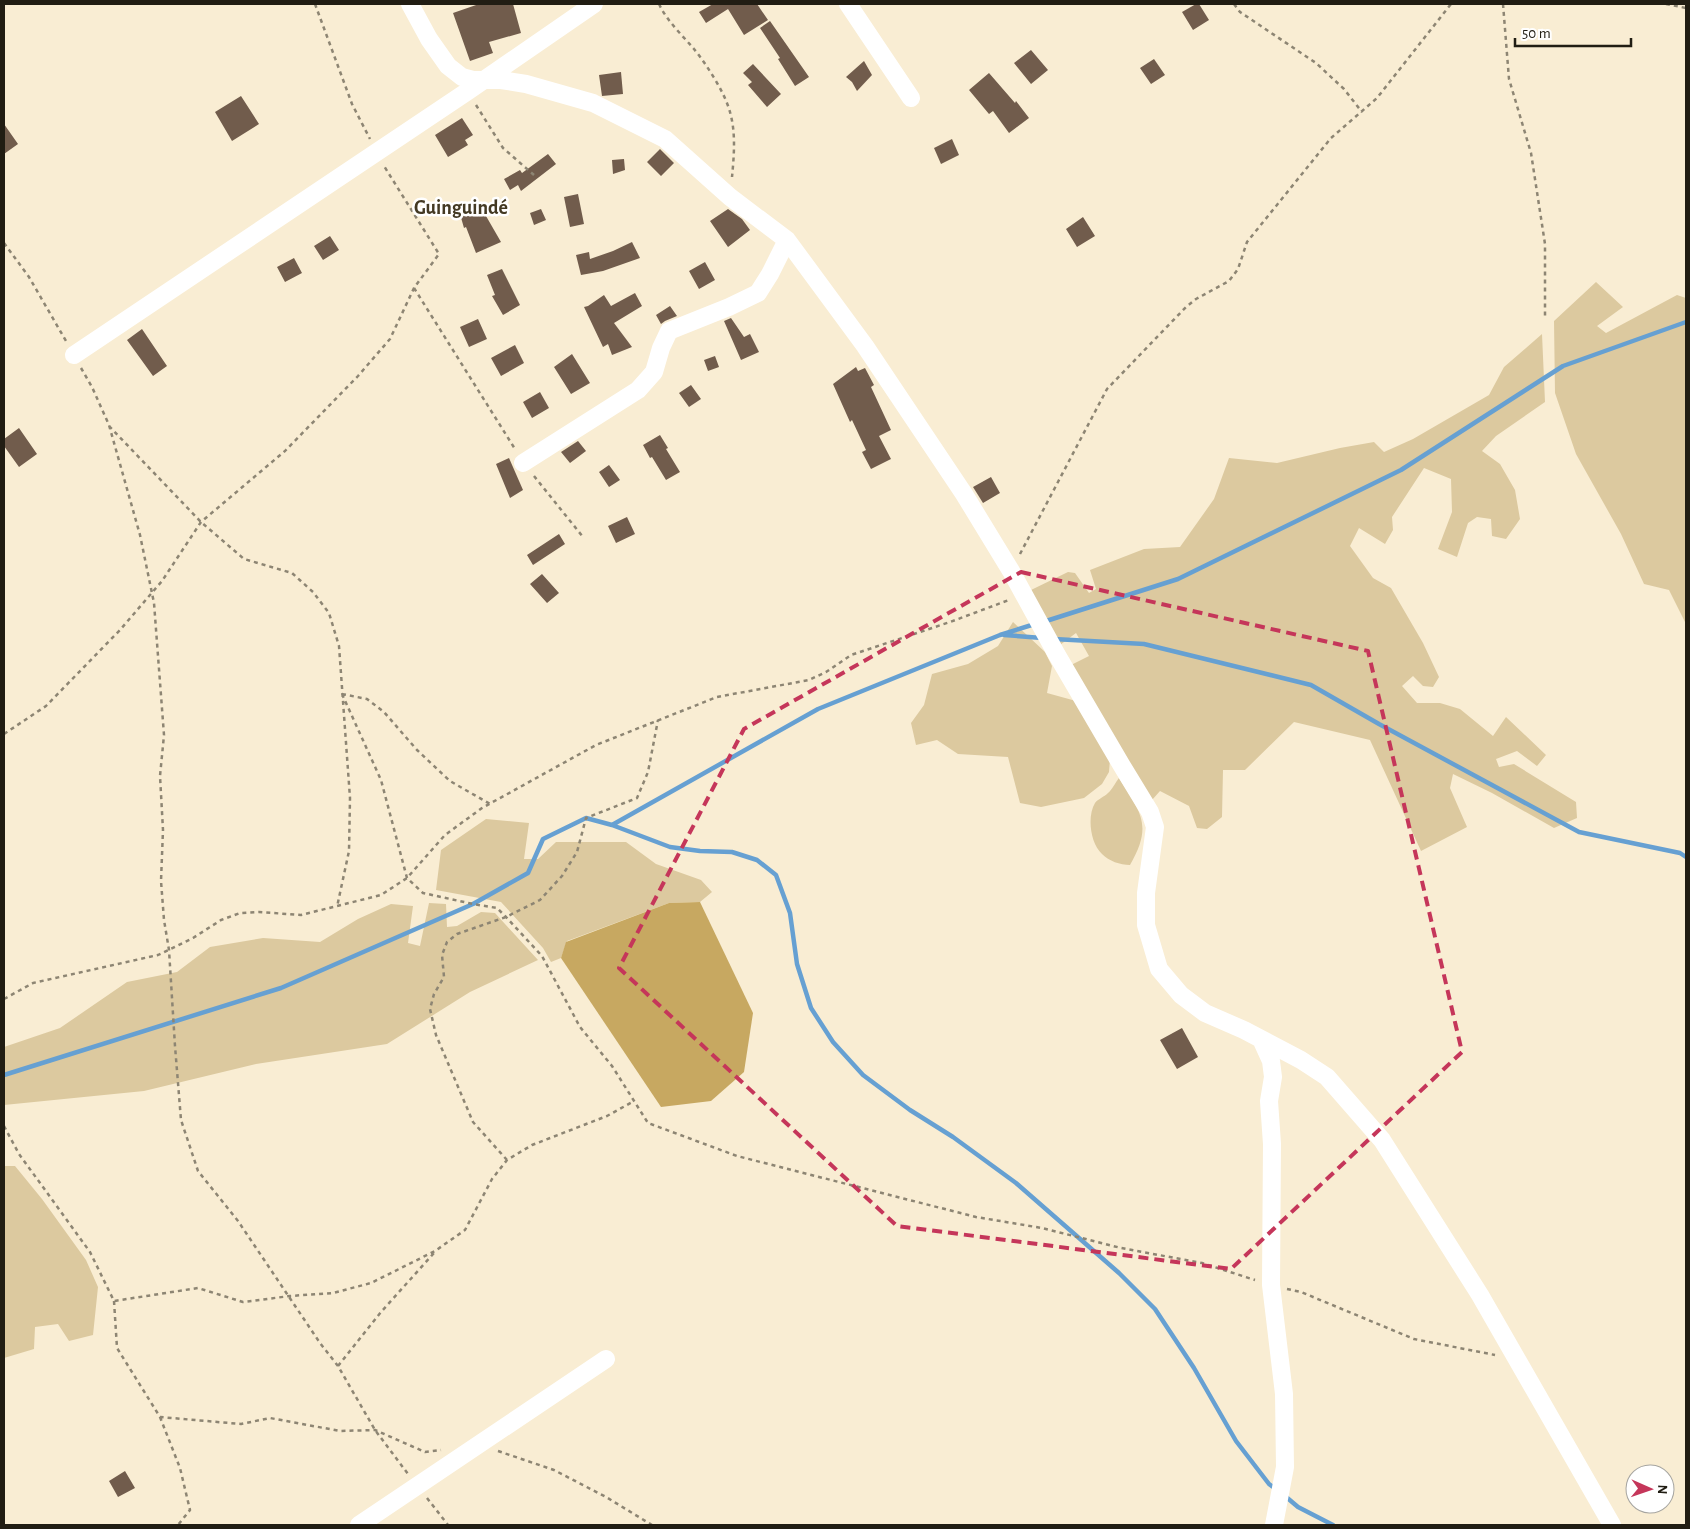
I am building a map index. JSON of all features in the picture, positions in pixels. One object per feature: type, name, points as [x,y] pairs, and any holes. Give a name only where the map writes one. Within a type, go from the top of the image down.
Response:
[{"type":"street","points":[[410,4],[429,40],[448,66],[462,77],[473,80],[501,80],[526,84],[593,103],[665,139],[730,197],[787,240],[864,346],[964,494],[1011,571],[1150,812],[1155,827],[1146,893],[1146,925],[1159,968],[1181,995],[1205,1014],[1261,1039],[1301,1060],[1327,1078],[1382,1140],[1480,1296],[1612,1525]]},
{"type":"street","points":[[74,355],[468,91],[594,4]]},
{"type":"street","points":[[848,4],[911,98]]},
{"type":"street","points":[[524,463],[638,390],[654,372],[661,348],[669,331],[730,307],[758,293],[787,240]]},
{"type":"street","points":[[1261,1039],[1270,1061],[1273,1077],[1269,1101],[1272,1144],[1271,1285],[1284,1403],[1285,1467],[1274,1525]]},
{"type":"street","points":[[359,1525],[606,1360]]},
{"type":"path","points":[[4,734],[46,706],[120,630],[162,582],[201,522],[285,452],[358,376],[390,339],[414,288],[439,254],[389,175],[352,104],[315,4]]},
{"type":"path","points":[[659,4],[663,13],[714,78],[730,112],[734,135],[734,159],[730,197]]},
{"type":"path","points":[[1234,4],[1240,12],[1316,63],[1344,89],[1362,112]]},
{"type":"path","points":[[1011,571],[1107,390],[1186,306],[1229,281],[1238,269],[1247,242],[1331,138],[1376,98],[1451,4]]},
{"type":"path","points":[[1503,4],[1510,79],[1531,153],[1545,244],[1545,317]]},
{"type":"path","points":[[1666,4],[1686,8]]},
{"type":"path","points":[[468,91],[503,148],[534,175]]},
{"type":"path","points":[[4,243],[29,278],[92,387],[108,425],[140,535],[152,593],[159,648],[164,735],[160,776],[163,830],[161,881],[164,920],[169,950],[181,1120],[198,1171],[238,1221],[320,1343],[338,1366],[375,1430],[448,1525]]},
{"type":"path","points":[[414,288],[524,463],[583,537]]},
{"type":"path","points":[[108,425],[201,522],[244,559],[292,573],[313,592],[329,613],[339,646],[350,798],[348,850],[336,907]]},
{"type":"path","points":[[4,999],[33,983],[158,955],[193,938],[221,920],[240,913],[259,912],[301,915],[382,894],[407,878],[445,835],[490,804],[596,745],[717,697],[809,680],[826,672],[851,655],[950,622],[1023,594]]},
{"type":"path","points":[[342,694],[368,699],[384,712],[417,750],[450,780],[490,804]]},
{"type":"path","points":[[342,694],[381,780],[407,878],[423,893],[497,908],[506,917],[542,956],[580,1027],[612,1066],[648,1122],[737,1156],[976,1217],[1042,1228],[1121,1248],[1202,1263],[1271,1285],[1301,1292],[1414,1338],[1516,1360]]},
{"type":"path","points":[[507,1160],[473,1122],[436,1034],[430,1009],[434,994],[444,977],[442,955],[447,942],[457,934],[506,917],[540,900],[562,876],[577,852],[586,818],[637,798],[648,772],[658,720]]},
{"type":"path","points":[[338,1366],[381,1312],[436,1252],[465,1230],[492,1179],[507,1160],[532,1145],[607,1116],[634,1101]]},
{"type":"path","points":[[4,1126],[19,1154],[90,1252],[114,1302],[117,1348],[160,1418],[180,1468],[190,1510],[178,1525]]},
{"type":"path","points":[[114,1302],[198,1288],[243,1302],[332,1293],[371,1283],[436,1252]]},
{"type":"path","points":[[160,1418],[241,1424],[270,1418],[340,1430],[375,1430],[425,1452],[443,1450]]},
{"type":"path","points":[[480,1445],[554,1470],[606,1496],[652,1525]]},
{"type":"highlighted area","points":[[1021,572],[1368,651],[1462,1052],[1231,1269],[897,1226],[619,968],[744,729]]},
{"type":"shaded area","points":[[1596,282],[1623,307],[1597,326],[1606,333],[1677,295],[1686,298],[1686,624],[1669,590],[1644,584],[1621,534],[1576,454],[1555,393],[1554,321]]},
{"type":"shaded area","points":[[1542,334],[1545,402],[1496,436],[1482,451],[1500,464],[1515,490],[1520,519],[1506,539],[1492,536],[1491,519],[1477,517],[1468,523],[1457,557],[1438,549],[1452,512],[1451,479],[1424,468],[1392,517],[1393,530],[1385,544],[1359,528],[1350,546],[1373,578],[1391,588],[1423,643],[1439,677],[1433,687],[1423,686],[1413,676],[1402,686],[1417,703],[1440,703],[1460,709],[1493,736],[1506,717],[1546,755],[1537,766],[1517,751],[1496,759],[1499,767],[1514,764],[1576,802],[1577,818],[1554,828],[1492,793],[1453,774],[1450,788],[1467,827],[1421,851],[1370,740],[1294,722],[1245,770],[1223,770],[1222,817],[1207,829],[1197,828],[1189,806],[1160,791],[1152,800],[1071,665],[1089,656],[1076,633],[1060,645],[1031,590],[1068,572],[1075,573],[1089,593],[1096,589],[1090,570],[1144,549],[1180,547],[1214,499],[1229,458],[1277,463],[1374,442],[1384,452],[1413,439],[1489,395],[1504,367]]},
{"type":"shaded area","points":[[1013,622],[1045,652],[1052,666],[1047,693],[1076,701],[1110,759],[1109,772],[1102,784],[1084,798],[1041,807],[1020,803],[1008,757],[958,754],[937,740],[916,745],[911,723],[924,705],[932,674],[968,664],[998,646]]},
{"type":"shaded area","points":[[1119,778],[1138,810],[1141,820],[1141,839],[1130,865],[1115,862],[1102,854],[1095,843],[1091,829],[1091,815],[1095,803],[1109,792]]},
{"type":"shaded area","points":[[486,819],[529,823],[524,859],[538,859],[556,842],[626,842],[656,864],[701,880],[712,892],[700,902],[669,903],[567,941],[561,958],[551,962],[543,948],[501,902],[436,890],[441,850]]},
{"type":"shaded area","points":[[700,902],[753,1013],[744,1072],[711,1101],[661,1107],[561,958],[566,942],[669,903]]},
{"type":"shaded area","points":[[429,903],[446,904],[447,927],[457,926],[481,912],[495,913],[538,960],[470,992],[387,1044],[256,1064],[144,1091],[4,1105],[4,1047],[60,1028],[127,982],[177,972],[210,947],[263,938],[320,942],[358,919],[391,904],[413,906],[408,943],[420,946]]},
{"type":"shaded area","points":[[4,1166],[15,1166],[42,1199],[86,1260],[98,1287],[93,1335],[69,1341],[58,1324],[35,1327],[34,1349],[4,1358]]},
{"type":"building","points":[[479,4],[513,4],[521,33],[489,42],[493,53],[470,61],[453,13]]},
{"type":"building","points":[[713,4],[757,4],[768,20],[744,35],[728,9],[706,23],[699,12]]},
{"type":"building","points":[[1199,4],[1209,20],[1193,30],[1182,12]]},
{"type":"building","points":[[770,21],[809,77],[795,86],[778,59],[780,58],[760,28]]},
{"type":"building","points":[[1031,50],[1048,70],[1031,84],[1014,63]]},
{"type":"building","points":[[1154,59],[1165,75],[1151,84],[1140,68]]},
{"type":"building","points":[[864,61],[872,75],[857,91],[852,82],[846,77]]},
{"type":"building","points":[[753,64],[781,94],[767,107],[748,85],[752,82],[743,73]]},
{"type":"building","points":[[621,72],[623,94],[602,96],[599,75]]},
{"type":"building","points":[[989,73],[1015,103],[1016,101],[1029,118],[1009,133],[993,111],[989,114],[969,90]]},
{"type":"building","points":[[241,96],[259,124],[232,141],[215,112]]},
{"type":"building","points":[[462,118],[473,135],[465,140],[468,145],[448,157],[435,135]]},
{"type":"building","points":[[4,124],[18,144],[4,154]]},
{"type":"building","points":[[952,139],[959,155],[941,164],[934,148]]},
{"type":"building","points":[[660,149],[674,163],[661,176],[647,162]]},
{"type":"building","points":[[548,154],[556,164],[521,191],[518,185],[510,190],[504,179],[520,170],[522,173]]},
{"type":"building","points":[[624,159],[625,170],[613,174],[612,160]]},
{"type":"building","points":[[578,194],[584,224],[570,227],[564,197]]},
{"type":"building","points":[[505,199],[486,216],[501,242],[476,253],[466,227],[464,228],[460,214]]},
{"type":"building","points":[[541,209],[546,220],[534,225],[530,213]]},
{"type":"building","points":[[728,209],[742,219],[750,230],[728,247],[710,221]]},
{"type":"building","points":[[1083,217],[1095,236],[1077,247],[1066,229]]},
{"type":"building","points":[[330,236],[339,250],[323,260],[314,246]]},
{"type":"building","points":[[632,242],[640,258],[603,271],[581,275],[576,255],[589,252],[590,259]]},
{"type":"building","points":[[294,258],[302,273],[285,282],[277,267]]},
{"type":"building","points":[[705,262],[715,280],[699,289],[689,271]]},
{"type":"building","points":[[502,269],[520,305],[503,315],[492,296],[495,295],[487,275]]},
{"type":"building","points":[[635,293],[642,306],[614,323],[632,347],[612,355],[608,344],[603,347],[584,307],[604,295],[611,306]]},
{"type":"building","points":[[670,306],[677,316],[661,324],[656,315]]},
{"type":"building","points":[[731,318],[744,337],[750,334],[759,352],[741,360],[724,321]]},
{"type":"building","points":[[478,319],[487,339],[469,347],[460,327]]},
{"type":"building","points":[[142,329],[167,366],[153,376],[127,340]]},
{"type":"building","points":[[515,345],[524,363],[501,376],[491,358]]},
{"type":"building","points":[[572,354],[590,383],[571,394],[554,367]]},
{"type":"building","points":[[715,356],[719,367],[708,371],[704,360]]},
{"type":"building","points":[[856,367],[858,371],[865,368],[874,385],[871,387],[891,430],[879,436],[891,459],[871,469],[862,452],[866,450],[852,420],[850,422],[833,384]]},
{"type":"building","points":[[691,385],[701,399],[689,407],[679,393]]},
{"type":"building","points":[[540,392],[549,408],[532,418],[523,402]]},
{"type":"building","points":[[19,428],[37,454],[19,467],[4,446],[4,439]]},
{"type":"building","points":[[660,435],[680,472],[666,480],[643,445]]},
{"type":"building","points":[[578,441],[586,451],[570,463],[561,452]]},
{"type":"building","points":[[509,458],[523,490],[510,498],[496,464]]},
{"type":"building","points":[[609,465],[620,480],[609,487],[599,472]]},
{"type":"building","points":[[991,477],[1000,493],[983,503],[973,487]]},
{"type":"building","points":[[627,517],[635,534],[616,543],[608,526]]},
{"type":"building","points":[[559,534],[565,544],[533,565],[527,555]]},
{"type":"building","points":[[542,574],[559,593],[547,603],[530,584]]},
{"type":"building","points":[[1182,1028],[1198,1057],[1177,1069],[1160,1040]]},
{"type":"building","points":[[125,1471],[135,1488],[118,1497],[109,1481]]},
{"type":"waterway","points":[[1043,622],[1178,579],[1401,470],[1563,366],[1686,322]]},
{"type":"waterway","points":[[4,1075],[281,988],[473,904],[528,873],[543,839],[586,818],[612,825],[818,709],[1000,635],[1035,624]]},
{"type":"waterway","points":[[1004,635],[1042,638]]},
{"type":"waterway","points":[[1054,639],[1144,644],[1311,685],[1579,832],[1680,853],[1686,857]]},
{"type":"waterway","points":[[612,825],[670,847],[700,851],[732,852],[757,860],[776,875],[790,913],[797,964],[811,1008],[833,1042],[863,1075],[1016,1183],[1119,1273],[1155,1309],[1194,1368],[1236,1441],[1269,1484],[1277,1490]]},
{"type":"waterway","points":[[1285,1496],[1298,1507],[1333,1525]]},
{"type":"district","name":"Guinguindé","points":[[461,208]]}]
